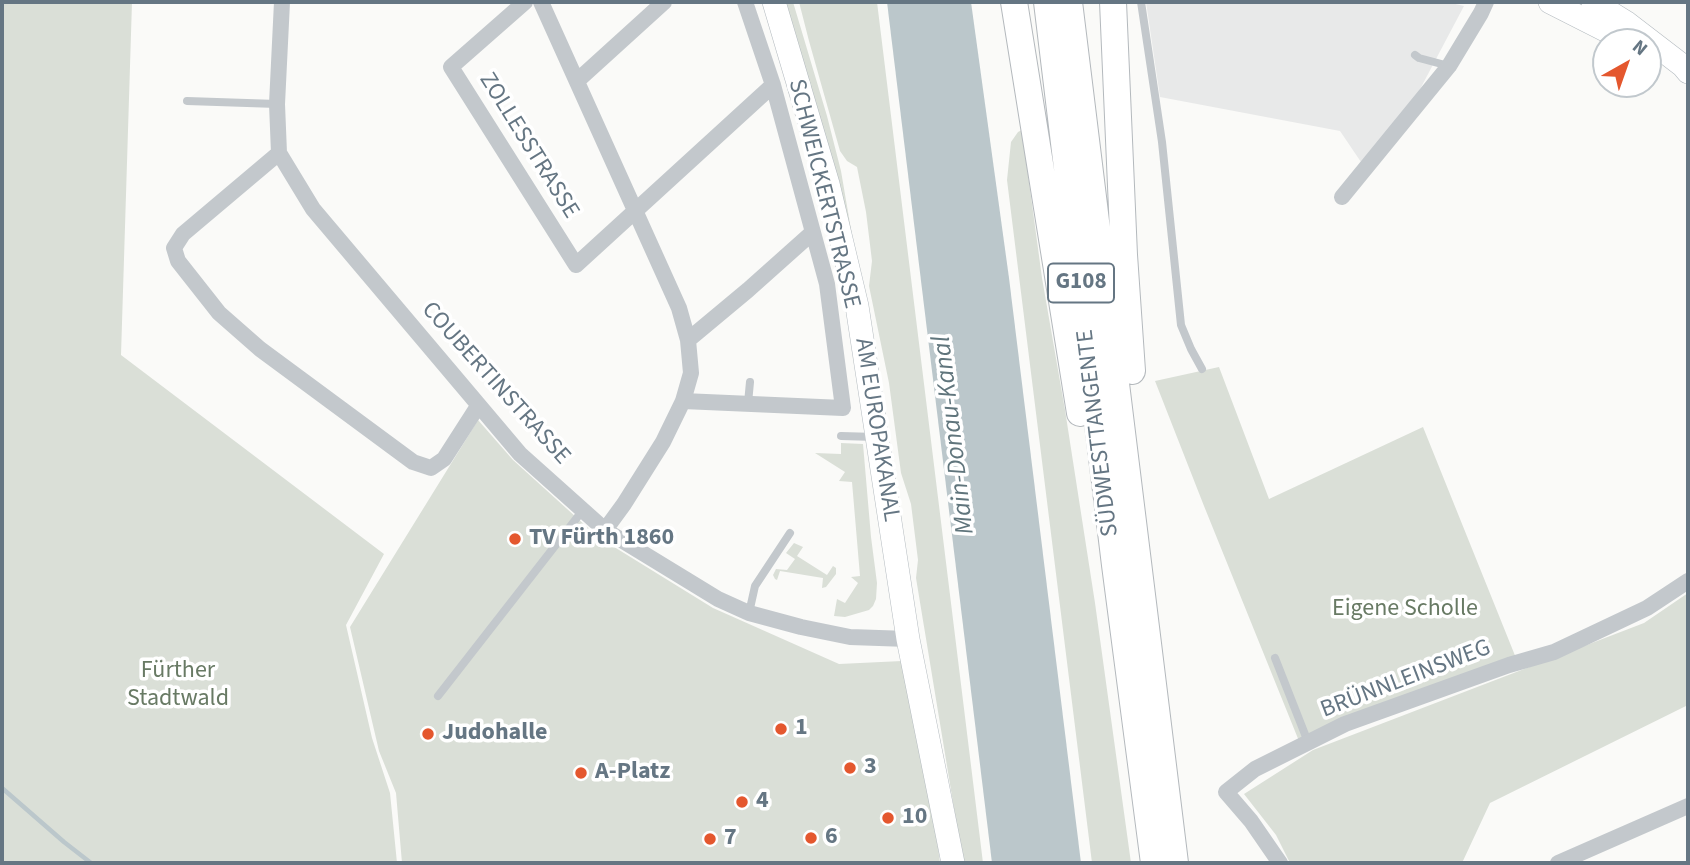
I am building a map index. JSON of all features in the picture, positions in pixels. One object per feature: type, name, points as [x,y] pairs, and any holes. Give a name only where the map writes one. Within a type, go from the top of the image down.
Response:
[{"type":"highway","points":[[1014,2],[1092,487],[1115,565]]},
{"type":"highway","name":"SÜDWESTTANGENTE","points":[[1047,2],[1154,863]]},
{"type":"highway","name":"SÜDWESTTANGENTE","points":[[1069,2],[1175,863]]},
{"type":"highway","points":[[1113,2],[1124,255],[1136,416],[1131,499]]},
{"type":"main road","name":"AM EUROPAKANAL","points":[[774,2],[828,184],[857,306],[908,639],[953,863]]},
{"type":"main road","points":[[1550,2],[1601,28]]},
{"type":"main road","points":[[1594,2],[1627,23],[1688,72]]},
{"type":"main road","points":[[1662,67],[1688,86]]},
{"type":"street","name":"COUBERTINSTRASSE","points":[[282,2],[277,104],[279,153],[313,209],[520,454],[605,530],[718,599],[749,613],[801,627],[850,637],[908,639]]},
{"type":"street","name":"ZOLLESSTRASSE","points":[[525,2],[451,67],[576,265],[635,211]]},
{"type":"street","points":[[541,2],[679,308],[688,340],[691,373],[683,401],[663,442],[605,530]]},
{"type":"street","points":[[577,81],[664,2]]},
{"type":"street","name":"SCHWEICKERTSTRASSE","points":[[683,401],[844,408],[827,284],[773,85],[746,2]]},
{"type":"street","points":[[1342,197],[1449,66],[1486,2]]},
{"type":"street","points":[[635,211],[773,85]]},
{"type":"street","points":[[279,153],[183,234],[174,248],[178,261],[219,313],[260,349],[413,462],[431,468],[444,459],[478,405]]},
{"type":"street","points":[[688,340],[813,232]]},
{"type":"street","name":"BRÜNNLEINSWEG","points":[[1280,863],[1251,821],[1226,792],[1255,769],[1345,724],[1509,665],[1554,652],[1647,608],[1688,581]]},
{"type":"street","points":[[1558,863],[1688,806]]},
{"type":"lane","points":[[1141,2],[1163,142],[1181,325],[1202,369]]},
{"type":"lane","points":[[1415,55],[1449,66]]},
{"type":"lane","points":[[187,101],[277,104]]},
{"type":"lane","points":[[748,403],[750,382]]},
{"type":"lane","points":[[841,436],[877,437]]},
{"type":"lane","points":[[438,696],[583,510]]},
{"type":"lane","points":[[749,613],[755,586],[790,533]]},
{"type":"lane","points":[[1275,658],[1308,742]]},
{"type":"shaded area","points":[[1146,2],[1447,2],[1464,6],[1418,93],[1361,162],[1340,131],[1160,97]]},
{"type":"green space","name":"Fürther Stadtwald","points":[[2,2],[132,2],[121,355],[384,554],[346,625],[372,738],[390,793],[397,863],[2,863]]},
{"type":"green space","points":[[786,2],[793,2],[827,116],[841,171],[854,247]]},
{"type":"green space","points":[[799,2],[877,2],[983,863],[963,863],[916,578],[918,560],[911,504],[901,473],[889,383],[869,286],[872,261],[857,167],[847,161],[840,151]]},
{"type":"green space","points":[[1022,130],[1042,278],[1095,603],[1131,863],[1092,863],[1007,180],[1011,142]]},
{"type":"green space","name":"Eigene Scholle","points":[[1219,367],[1269,499],[1423,427],[1516,658],[1301,746],[1155,381]]},
{"type":"green space","points":[[478,420],[513,460],[598,537],[713,608],[839,664],[902,661],[940,863],[402,863],[396,793],[379,751],[350,627]]},
{"type":"green space","points":[[841,443],[863,444],[877,583],[873,606],[869,610],[845,617],[834,616],[837,599],[845,603],[858,583],[851,577],[860,576],[852,482],[839,481],[845,472],[815,453],[841,454]]},
{"type":"green space","points":[[794,543],[803,547],[797,556],[827,575],[833,566],[836,568],[836,574],[826,587],[822,588],[823,578],[780,571],[777,580],[775,579],[773,575],[776,569],[787,570],[795,559],[786,553]]},
{"type":"green space","points":[[1688,593],[1688,705],[1490,803],[1462,863],[1290,863],[1276,835],[1244,794],[1313,750],[1644,623]]},
{"type":"water","name":"Main-Donau-Kanal","points":[[887,2],[971,2],[1009,278],[1081,863],[992,863]]},
{"type":"waterway","points":[[2,788],[91,863]]},
{"type":"place","name":"TV Fürth 1860","points":[[515,539]]},
{"type":"place","name":"1","points":[[781,729]]},
{"type":"place","name":"Judohalle","points":[[428,734]]},
{"type":"place","name":"3","points":[[850,768]]},
{"type":"place","name":"A-Platz","points":[[581,773]]},
{"type":"place","name":"4","points":[[742,802]]},
{"type":"place","name":"10","points":[[888,818]]},
{"type":"place","name":"6","points":[[811,838]]},
{"type":"place","name":"7","points":[[710,839]]}]
